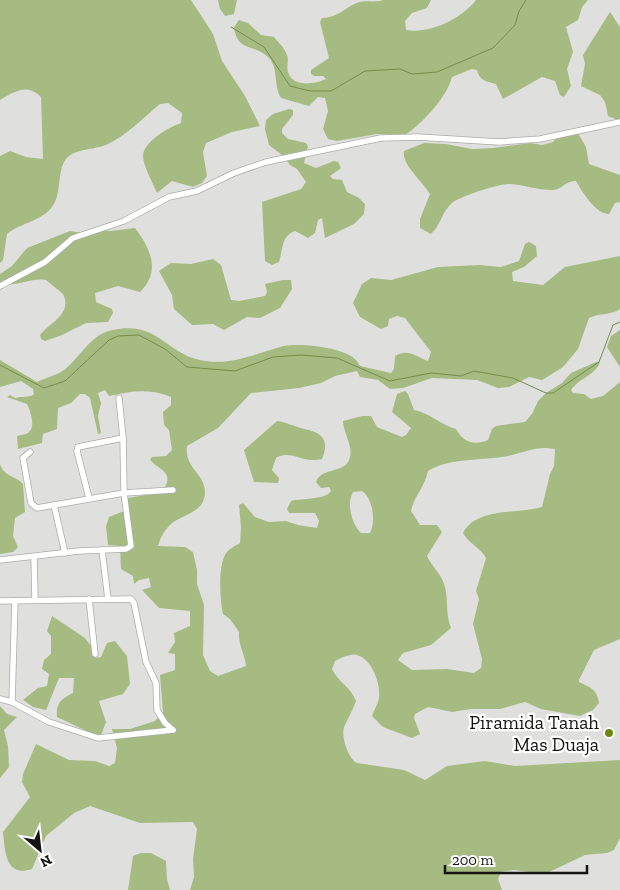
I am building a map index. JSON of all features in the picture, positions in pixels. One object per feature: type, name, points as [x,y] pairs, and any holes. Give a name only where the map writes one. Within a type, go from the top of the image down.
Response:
[{"type":"street","points":[[0,286],[45,262],[73,238],[124,221],[169,197],[197,191],[227,176],[266,162],[381,138],[427,138],[494,142],[540,139],[620,122]]},
{"type":"street","points":[[0,560],[102,550],[126,550],[131,546],[124,493],[123,438],[119,398]]},
{"type":"street","points":[[89,498],[77,451],[78,447],[123,438]]},
{"type":"street","points":[[30,452],[23,458],[31,503],[37,508],[124,493],[173,490]]},
{"type":"street","points":[[54,505],[65,553]]},
{"type":"street","points":[[102,550],[108,599]]},
{"type":"street","points":[[34,557],[35,600]]},
{"type":"street","points":[[0,601],[127,598],[134,603],[146,662],[156,683],[156,710],[164,723],[173,730],[98,738],[49,722],[12,702],[0,699]]},
{"type":"street","points":[[89,599],[94,654]]},
{"type":"street","points":[[12,702],[16,601]]},
{"type":"green space","points":[[0,0],[191,0],[213,34],[222,61],[245,96],[260,126],[232,132],[206,143],[203,152],[207,176],[202,183],[193,187],[172,181],[157,193],[145,165],[144,151],[152,140],[181,123],[182,113],[168,103],[160,104],[115,140],[103,146],[77,152],[68,157],[62,167],[57,195],[52,207],[43,216],[7,234],[3,260],[0,263],[0,156],[10,151],[26,157],[43,159],[41,97],[26,89],[16,91],[0,100]]},
{"type":"green space","points":[[218,0],[237,0],[234,14],[225,16],[220,9]]},
{"type":"green space","points":[[431,0],[427,8],[412,13],[405,21],[406,30],[415,31],[435,27],[454,19],[476,0],[588,0],[582,7],[578,20],[566,27],[573,52],[567,69],[571,86],[564,97],[560,95],[555,81],[542,77],[503,99],[496,84],[484,80],[477,70],[472,69],[452,77],[445,93],[433,109],[405,135],[377,134],[337,141],[328,139],[323,129],[328,111],[325,98],[318,97],[309,106],[281,98],[272,62],[264,53],[247,47],[239,41],[234,27],[239,20],[248,23],[261,35],[274,37],[287,55],[288,72],[294,81],[299,83],[316,82],[326,79],[323,76],[314,76],[311,74],[311,70],[329,58],[320,22],[322,18],[337,14],[359,2]]},
{"type":"green space","points":[[610,12],[620,27],[620,121],[608,116],[605,102],[600,95],[581,86],[585,64],[583,55]]},
{"type":"green space","points":[[289,109],[293,110],[293,115],[282,129],[282,133],[288,139],[306,143],[308,146],[304,163],[316,168],[334,161],[338,162],[341,168],[330,176],[333,179],[342,180],[347,192],[359,198],[365,204],[364,214],[354,224],[325,238],[322,218],[318,220],[315,233],[308,238],[295,231],[290,233],[283,244],[279,262],[272,265],[265,261],[262,202],[301,189],[306,182],[297,169],[290,165],[282,155],[269,145],[265,129],[266,120],[273,114]]},
{"type":"green space","points":[[578,133],[586,147],[589,164],[620,175],[620,202],[615,203],[609,214],[594,206],[576,181],[552,190],[505,184],[456,200],[448,207],[431,234],[420,228],[420,219],[430,194],[409,167],[404,151],[424,143],[446,144],[472,149],[530,143],[542,145],[553,142],[559,135]]},
{"type":"green space","points":[[135,228],[149,252],[152,268],[150,277],[140,292],[118,286],[95,293],[96,302],[112,309],[113,313],[108,322],[86,323],[62,335],[45,341],[41,339],[40,335],[59,317],[65,307],[63,294],[46,280],[6,284],[0,282],[0,274],[12,266],[27,248],[70,231],[82,233],[95,229],[110,231]]},
{"type":"green space","points":[[529,242],[536,246],[537,256],[524,267],[512,272],[513,281],[543,285],[565,267],[620,256],[620,309],[589,318],[578,349],[563,367],[542,380],[529,377],[509,387],[498,388],[477,380],[432,378],[403,388],[390,389],[378,380],[360,377],[357,371],[299,388],[251,393],[218,428],[187,446],[187,454],[191,465],[204,485],[204,499],[197,509],[169,526],[158,546],[185,547],[193,552],[197,570],[197,584],[204,605],[203,655],[210,671],[218,676],[246,666],[239,632],[230,619],[223,614],[220,593],[221,567],[225,555],[240,543],[239,505],[243,503],[255,517],[269,522],[286,521],[317,528],[319,521],[315,513],[289,513],[287,509],[291,501],[324,496],[331,491],[329,487],[321,488],[316,482],[326,472],[341,468],[348,462],[351,452],[343,421],[362,416],[371,416],[377,427],[402,437],[411,428],[392,412],[397,394],[405,391],[414,410],[456,429],[469,442],[483,442],[488,440],[492,429],[496,426],[525,422],[532,414],[538,401],[546,393],[562,383],[571,373],[600,362],[591,374],[571,390],[573,393],[584,394],[591,399],[603,396],[620,382],[620,639],[594,650],[579,680],[579,682],[593,689],[597,695],[599,703],[593,710],[580,716],[541,709],[525,702],[500,709],[471,709],[452,712],[428,707],[415,714],[414,718],[420,734],[412,738],[383,727],[372,716],[378,700],[379,686],[367,661],[357,655],[349,655],[335,661],[332,669],[356,701],[343,731],[348,752],[357,763],[404,770],[425,780],[447,766],[485,761],[515,766],[620,760],[620,838],[614,850],[607,853],[585,855],[545,874],[514,870],[501,872],[498,879],[502,890],[190,890],[194,877],[193,859],[197,829],[193,822],[140,823],[90,806],[74,813],[46,836],[32,869],[16,870],[11,866],[6,854],[3,832],[30,797],[22,782],[23,774],[36,744],[69,760],[95,761],[109,766],[115,763],[117,748],[112,729],[130,729],[155,721],[163,712],[160,675],[175,670],[175,654],[168,653],[175,642],[174,633],[190,626],[190,611],[159,608],[142,590],[151,587],[149,578],[139,580],[134,584],[133,576],[121,569],[120,546],[108,545],[106,526],[109,517],[124,511],[128,498],[162,492],[166,485],[167,476],[150,460],[152,457],[166,456],[172,450],[169,430],[164,425],[163,412],[171,405],[171,397],[148,391],[109,396],[105,390],[98,393],[101,403],[98,416],[101,433],[98,434],[90,398],[85,394],[80,394],[71,403],[58,408],[57,429],[43,434],[42,443],[18,449],[17,436],[26,434],[31,430],[32,418],[27,404],[7,397],[10,395],[15,398],[30,396],[34,394],[33,389],[21,381],[0,387],[0,360],[37,382],[64,370],[98,336],[105,332],[129,328],[153,334],[182,353],[206,361],[234,360],[280,347],[308,345],[341,352],[356,360],[360,366],[391,373],[394,369],[395,356],[408,353],[428,361],[431,352],[405,318],[397,316],[389,319],[388,326],[381,329],[360,317],[353,303],[362,284],[371,278],[391,280],[438,267],[479,265],[501,267],[519,261],[525,244]],"holes":[[[546,448],[555,449],[554,466],[550,474],[542,507],[488,515],[469,525],[463,533],[486,558],[476,591],[479,599],[473,624],[482,659],[481,668],[474,673],[447,669],[412,670],[398,660],[403,653],[431,645],[451,628],[444,584],[441,576],[427,556],[442,532],[437,525],[420,525],[411,511],[428,471],[457,461],[498,458]],[[362,491],[366,494],[371,504],[373,523],[370,533],[361,533],[351,514],[350,502],[353,492]]]},
{"type":"green space","points":[[213,259],[221,265],[231,300],[239,301],[265,296],[267,292],[265,284],[283,280],[291,280],[292,289],[280,308],[260,318],[247,317],[224,330],[213,324],[192,325],[174,309],[172,295],[159,271],[171,263],[191,264]]},
{"type":"green space","points":[[620,330],[620,367],[607,347],[611,336]]},
{"type":"green space","points":[[277,421],[310,430],[320,435],[325,442],[322,459],[308,460],[287,455],[281,456],[276,458],[272,470],[279,478],[278,483],[254,482],[244,450]]},
{"type":"green space","points":[[0,464],[7,474],[23,484],[25,512],[15,518],[13,536],[18,547],[13,552],[0,554]]},
{"type":"green space","points":[[52,616],[85,638],[92,647],[95,658],[101,657],[107,643],[115,641],[127,656],[130,684],[123,694],[99,701],[106,722],[101,735],[91,733],[57,717],[57,708],[60,702],[73,693],[74,678],[59,678],[46,710],[33,707],[23,700],[38,688],[47,686],[49,674],[42,669],[44,660],[51,654],[51,636],[47,631]]},
{"type":"green space","points":[[0,706],[7,714],[17,717],[4,730],[8,746],[9,767],[0,778]]},
{"type":"green space","points":[[141,853],[151,853],[166,861],[170,890],[128,890],[133,856]]},
{"type":"waterway","points":[[231,27],[264,47],[290,86],[310,91],[331,91],[365,71],[400,69],[412,74],[437,72],[493,48],[515,25],[519,11],[526,0]]},
{"type":"waterway","points":[[0,365],[44,388],[65,381],[109,340],[118,336],[139,335],[165,349],[187,367],[235,371],[273,357],[301,355],[337,358],[390,381],[431,373],[461,376],[474,371],[513,378],[546,393],[553,393],[599,362],[613,325],[620,322]]},
{"type":"place","name":"Piramida Tanah Mas Duaja","points":[[609,733]]}]
